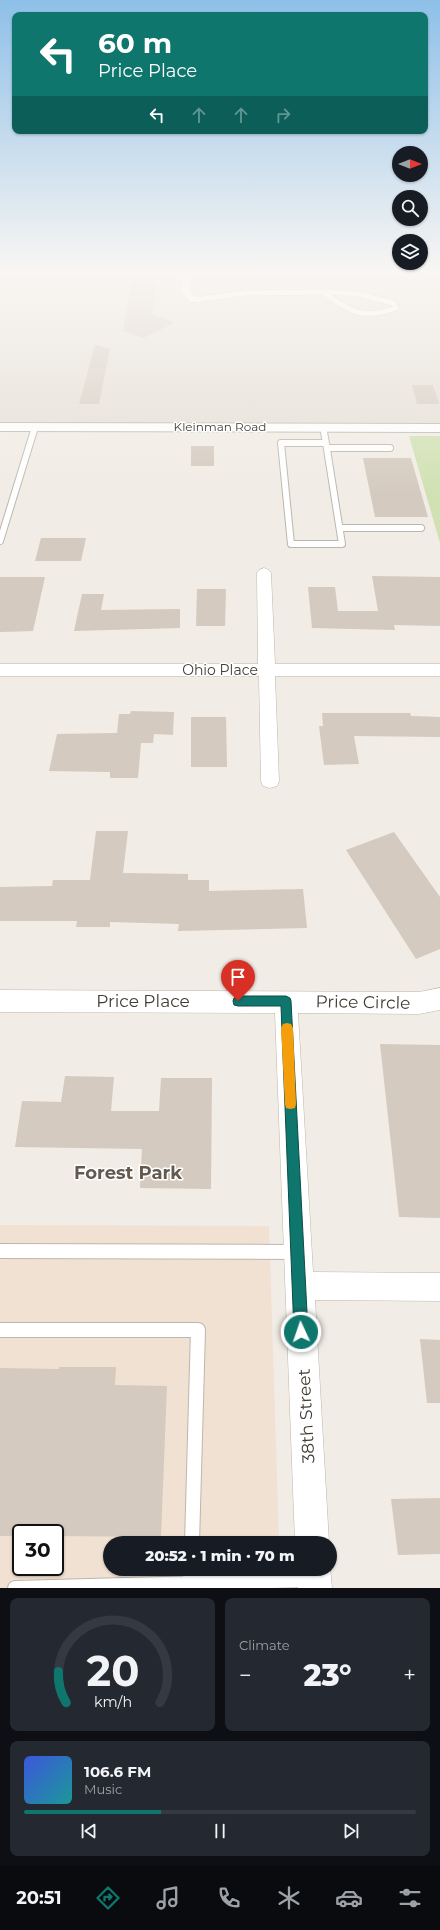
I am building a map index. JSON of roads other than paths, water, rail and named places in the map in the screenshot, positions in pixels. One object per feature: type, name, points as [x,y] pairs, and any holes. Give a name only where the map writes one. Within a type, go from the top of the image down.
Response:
[{"type":"street","name":"Kleinman Road","points":[[0,427],[440,428]]},
{"type":"street","points":[[264,573],[268,670],[270,781]]},
{"type":"street","name":"Ohio Place","points":[[0,670],[440,670]]},
{"type":"street","name":"Price Circle","points":[[286,1001],[419,1003],[440,999]]},
{"type":"street","name":"Price Place","points":[[0,1001],[286,1001]]},
{"type":"street","name":"38th Street","points":[[286,1001],[312,1536]]},
{"type":"street","points":[[299,1286],[440,1287]]},
{"type":"lane","points":[[0,541],[35,427]]},
{"type":"lane","points":[[323,427],[326,445],[340,528],[342,544],[291,544],[281,443],[326,445],[390,448]]},
{"type":"lane","points":[[340,528],[421,528]]},
{"type":"lane","points":[[0,1251],[297,1252]]},
{"type":"lane","points":[[0,1330],[198,1330],[192,1536]]},
{"type":"lane","points":[[14,1588],[190,1580],[314,1579]]},
{"type":"district","name":"Forest Park","points":[[128,1173]]}]
